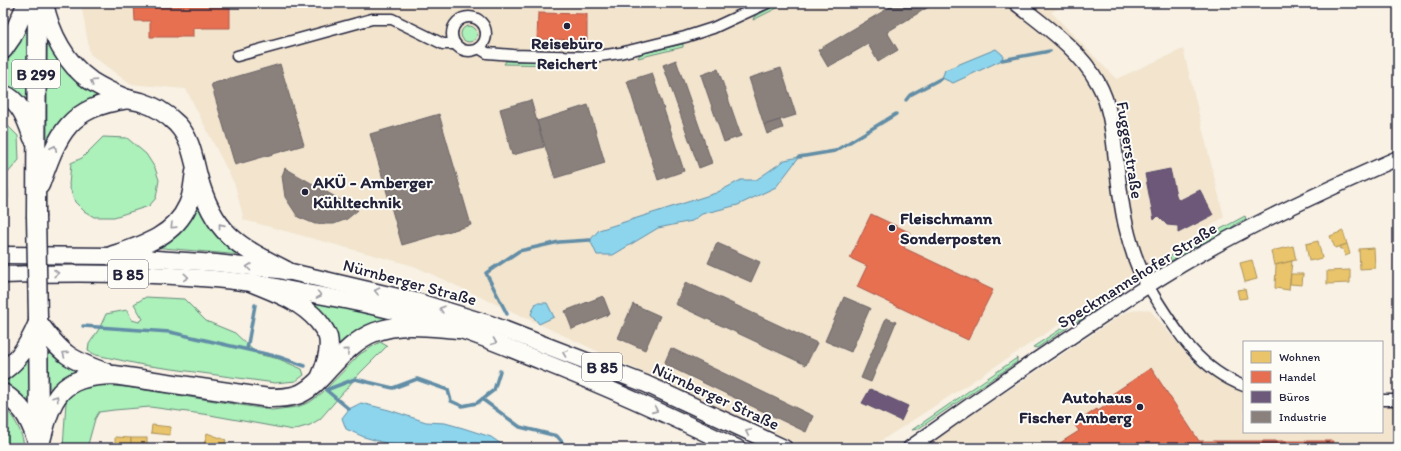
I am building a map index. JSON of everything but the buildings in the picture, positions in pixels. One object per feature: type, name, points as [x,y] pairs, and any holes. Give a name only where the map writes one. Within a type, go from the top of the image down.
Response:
[{"type":"highway","points":[[3,50],[12,37],[27,3]]},
{"type":"highway","name":"B 299","points":[[37,3],[36,216],[39,448]]},
{"type":"highway","points":[[44,3],[51,27],[61,48],[72,64],[92,82],[128,99],[156,107],[178,124],[192,148],[195,166],[206,201],[216,221],[226,233],[250,252],[287,271]]},
{"type":"highway","points":[[3,94],[8,96],[20,108],[36,145]]},
{"type":"highway","points":[[36,198],[55,145],[62,132],[89,110],[108,103],[128,99]]},
{"type":"highway","points":[[111,256],[142,246],[171,229],[182,217],[189,204],[195,166]]},
{"type":"highway","points":[[253,283],[292,299],[305,308],[323,327],[328,336],[329,345],[328,357],[320,379]]},
{"type":"highway","points":[[3,371],[13,363],[26,347],[38,320]]},
{"type":"highway","points":[[38,320],[56,347],[67,356],[89,367],[114,375]]},
{"type":"highway","points":[[39,448],[53,402],[63,388],[81,378],[99,375],[114,375],[270,398],[286,398],[298,395],[309,389],[347,351],[374,333],[388,328],[402,326],[458,329]]},
{"type":"highway","points":[[3,393],[19,405],[24,412],[30,422],[39,448]]},
{"type":"main road","name":"Nürnberger Straße","points":[[3,255],[111,256],[216,263],[287,271],[415,300],[490,324],[646,384],[784,448]]},
{"type":"main road","name":"Nürnberger Straße","points":[[3,275],[104,273],[166,275],[253,283],[345,299],[458,329],[561,369],[689,425],[737,448]]},
{"type":"street","points":[[479,48],[487,53],[512,56],[592,57],[620,53],[685,37],[712,28],[767,3]]},
{"type":"street","name":"Fuggerstraße","points":[[1016,3],[1036,18],[1076,53],[1099,84],[1106,103],[1112,127],[1126,232],[1133,253],[1148,286]]},
{"type":"street","points":[[471,16],[481,21],[486,31],[485,41],[479,48],[466,51],[455,44],[452,34],[454,25],[461,18],[471,16]]},
{"type":"street","points":[[237,56],[372,18],[392,19],[443,44],[455,44]]},
{"type":"street","name":"Speckmannshofer Straße","points":[[910,448],[976,400],[1181,265],[1236,235],[1352,178],[1398,158]]},
{"type":"street","points":[[1148,286],[1189,347],[1210,368],[1243,386]]},
{"type":"street","points":[[1383,400],[1398,400]]},
{"type":"shaded area","points":[[81,3],[1069,3],[1051,12],[1116,79],[1183,49],[1224,217],[870,448],[806,448],[414,266],[244,220],[235,185],[186,89],[130,84],[90,54]]},
{"type":"shaded area","points":[[1140,309],[1151,311],[1193,362],[1219,380],[1243,392],[1243,433],[1383,433],[1383,406],[1398,406],[1398,448],[923,448],[1124,313]]},
{"type":"green space","points":[[780,3],[787,3],[753,20],[754,17]]},
{"type":"green space","points":[[29,26],[26,104],[3,86],[3,58],[22,27]]},
{"type":"green space","points":[[466,26],[472,26],[477,31],[475,40],[472,42],[466,42],[461,37],[461,31]]},
{"type":"green space","points":[[47,36],[106,96],[47,152]]},
{"type":"green space","points":[[683,44],[683,47],[638,58],[640,54]]},
{"type":"green space","points":[[506,61],[583,61],[584,65],[504,64]]},
{"type":"green space","points":[[3,125],[7,125],[18,136],[19,160],[7,174],[8,197],[3,214]]},
{"type":"green space","points":[[103,137],[127,138],[146,154],[155,168],[159,180],[156,198],[149,206],[114,217],[94,217],[84,211],[75,202],[69,185],[71,163],[82,158]]},
{"type":"green space","points":[[196,197],[241,255],[152,247]]},
{"type":"green space","points":[[1245,216],[1246,219],[1236,224],[1225,233],[1193,248],[1171,261],[1170,258],[1172,255]]},
{"type":"green space","points":[[1113,295],[1115,296],[1077,322],[1075,319]]},
{"type":"green space","points":[[146,297],[184,299],[206,321],[235,333],[257,354],[279,359],[302,369],[304,375],[296,381],[275,383],[143,365],[96,355],[88,351],[89,344],[99,329],[106,314],[127,310],[132,320],[139,322],[143,319],[134,304]]},
{"type":"green space","points":[[312,299],[399,318],[336,354],[327,319],[311,302]]},
{"type":"green space","points":[[1067,325],[1068,327],[1037,348],[1033,347]]},
{"type":"green space","points":[[380,342],[387,346],[360,373],[320,419],[310,425],[293,430],[210,415],[150,407],[114,410],[99,412],[95,419],[87,448],[63,448],[66,402],[77,390],[95,385],[126,387],[272,410],[297,407],[310,402],[322,393],[360,354]]},
{"type":"green space","points":[[50,348],[82,370],[52,392],[49,386],[48,349]]},
{"type":"green space","points":[[29,355],[30,407],[18,393],[3,382],[3,379]]},
{"type":"green space","points":[[1017,358],[1017,362],[918,429],[912,430]]},
{"type":"green space","points":[[3,407],[11,415],[18,426],[24,443],[24,448],[3,448]]},
{"type":"water","points":[[996,49],[1003,55],[1002,60],[953,83],[942,78],[945,70]]},
{"type":"water","points":[[799,157],[776,187],[738,205],[702,214],[692,221],[658,228],[613,255],[597,255],[590,240],[599,230],[716,193],[741,180],[756,180],[785,160]]},
{"type":"water","points":[[536,303],[547,303],[554,317],[539,324],[531,314]]},
{"type":"water","points":[[361,403],[426,422],[445,423],[463,428],[491,437],[507,448],[402,448],[364,437],[346,429],[342,418],[349,409]]},
{"type":"waterway","points":[[1002,60],[1050,51]]},
{"type":"waterway","points":[[906,100],[910,95],[942,78]]},
{"type":"waterway","points":[[799,157],[835,151],[896,114]]},
{"type":"waterway","points":[[507,314],[486,273],[519,251],[559,242],[590,240]]},
{"type":"waterway","points":[[247,349],[255,305]]},
{"type":"waterway","points":[[83,326],[170,332],[279,357],[305,366]]},
{"type":"waterway","points":[[349,409],[326,390],[355,379],[393,388],[417,379],[448,390],[451,401],[462,406],[477,403],[494,390],[500,371]]},
{"type":"waterway","points":[[482,399],[520,427],[557,436],[567,448]]},
{"type":"place","name":"Reisebüro Reichert","points":[[567,26]]},
{"type":"place","name":"AKÜ - Amberger Kühltechnik","points":[[305,192]]},
{"type":"place","name":"Fleischmann Sonderposten","points":[[892,228]]},
{"type":"place","name":"Autohaus Fischer Amberg","points":[[1140,407]]}]
